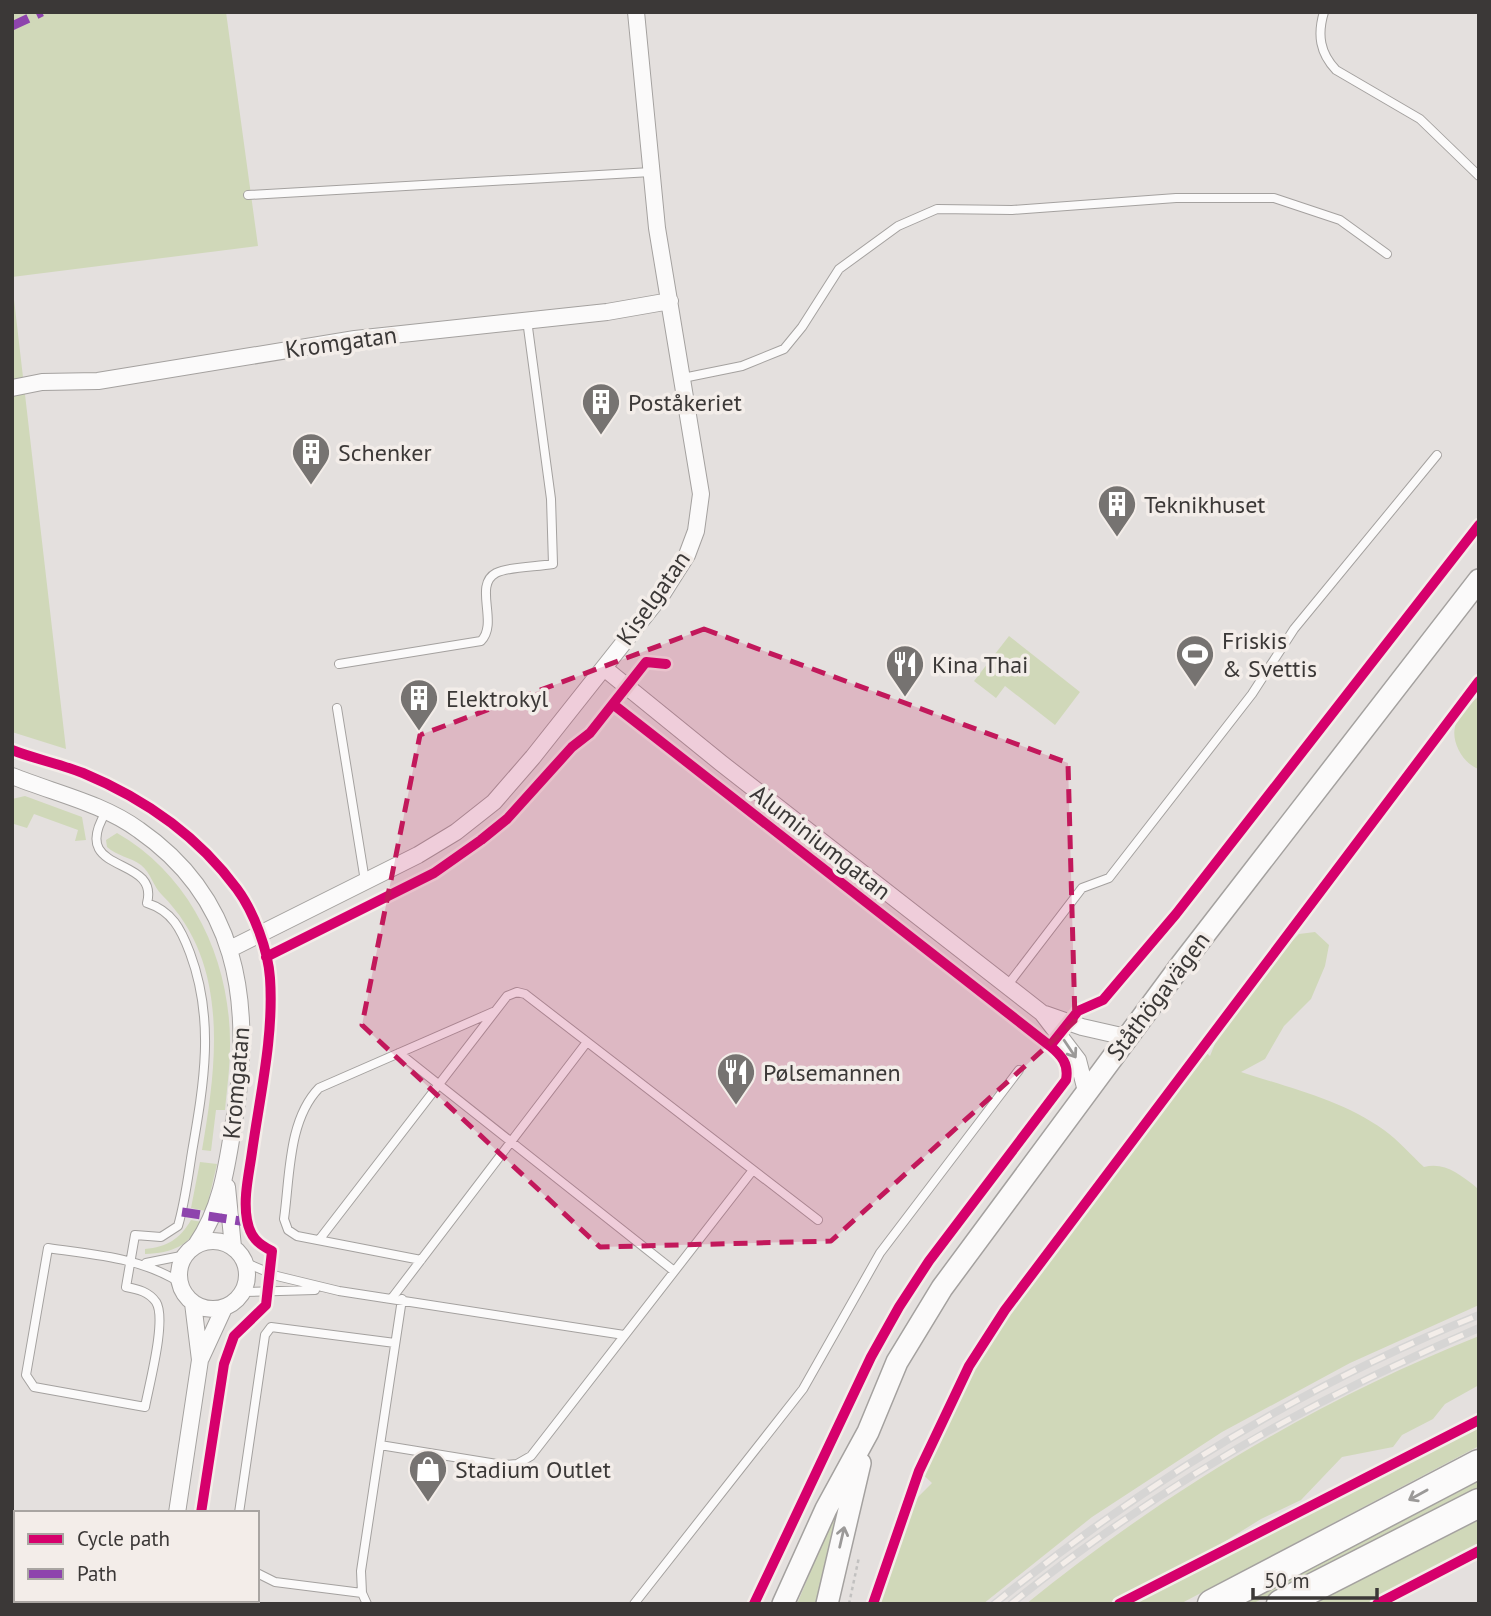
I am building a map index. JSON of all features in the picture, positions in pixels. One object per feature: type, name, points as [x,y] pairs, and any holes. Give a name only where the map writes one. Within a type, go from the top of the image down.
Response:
[{"type":"highway","points":[[1212,1604],[1479,1464]]},
{"type":"highway","points":[[1282,1604],[1479,1503]]},
{"type":"main road","name":"Ståthögavägen","points":[[783,1604],[826,1508],[868,1432],[897,1362],[917,1326],[1126,1037],[1479,580]]},
{"type":"main road","name":"Ståthögavägen","points":[[827,1604],[868,1432]]},
{"type":"street","name":"Kiselgatan","points":[[230,949],[365,882],[456,832],[494,802],[663,593],[687,555],[696,531],[701,494],[651,172],[636,12]]},
{"type":"street","name":"Kromgatan","points":[[12,388],[42,382],[97,381],[355,339],[670,301]]},
{"type":"street","name":"Aluminiumgatan","points":[[604,668],[1042,1013],[1071,1048],[1082,1070],[1087,1091]]},
{"type":"street","name":"Kromgatan","points":[[12,776],[106,812],[139,830],[182,869],[202,895],[230,949],[239,983],[244,1031],[226,1172],[213,1217],[191,1250]]},
{"type":"street","name":"Aluminiumgatan","points":[[1042,1013],[1082,1027],[1126,1037]]},
{"type":"street","name":"Kromgatan","points":[[226,1172],[233,1247]]},
{"type":"street","points":[[177,1511],[200,1360],[193,1303],[179,1282],[180,1268],[191,1250],[215,1241],[233,1247],[246,1263],[248,1273],[243,1292],[224,1308],[200,1360]]},
{"type":"street","points":[[193,1303],[214,1310],[224,1308]]},
{"type":"lane","points":[[1324,12],[1319,43],[1326,59],[1336,70],[1420,119],[1479,176]]},
{"type":"lane","points":[[248,195],[651,172]]},
{"type":"lane","points":[[683,378],[742,366],[783,349],[802,327],[839,269],[898,226],[937,209],[1012,210],[1176,198],[1274,198],[1340,220],[1387,254]]},
{"type":"lane","points":[[339,664],[481,641],[488,634],[490,624],[486,591],[489,581],[496,574],[553,564],[551,499],[527,320]]},
{"type":"lane","points":[[1007,986],[1082,888],[1108,878],[1252,694],[1294,629],[1373,537],[1437,455]]},
{"type":"lane","points":[[337,708],[365,882]]},
{"type":"lane","points":[[106,812],[97,831],[99,850],[118,865],[134,870],[148,885],[147,902],[161,907],[172,916],[198,974],[205,1009],[203,1089],[178,1226],[161,1237],[135,1235],[131,1261],[126,1287],[149,1294],[157,1304],[160,1319],[145,1407],[34,1387],[28,1382],[26,1375],[48,1248],[131,1261],[143,1263],[179,1282]]},
{"type":"lane","points":[[319,1240],[507,996],[517,992],[525,994],[818,1220]]},
{"type":"lane","points":[[421,1260],[297,1236],[288,1230],[284,1219],[299,1118],[307,1101],[319,1088],[496,1011]]},
{"type":"lane","points":[[392,1298],[587,1042]]},
{"type":"lane","points":[[399,1053],[674,1270]]},
{"type":"lane","points":[[634,1604],[803,1389],[880,1253],[1019,1070]]},
{"type":"lane","points":[[380,1445],[503,1465],[517,1464],[531,1455],[753,1170]]},
{"type":"lane","points":[[143,1263],[191,1250]]},
{"type":"lane","points":[[246,1263],[277,1276],[339,1291],[624,1335]]},
{"type":"lane","points":[[243,1292],[339,1291]]},
{"type":"lane","points":[[367,1604],[362,1593],[361,1571],[402,1299]]},
{"type":"lane","points":[[239,1511],[265,1335],[271,1327],[395,1343]]},
{"type":"lane","points":[[259,1574],[275,1581],[362,1593]]},
{"type":"path","points":[[849,1604],[859,1557]]},
{"type":"highlighted area","points":[[704,629],[1068,763],[1075,1021],[831,1241],[600,1247],[362,1025],[420,735]]},
{"type":"green space","points":[[12,12],[226,12],[258,246],[12,277]]},
{"type":"green space","points":[[12,282],[66,749],[12,732]]},
{"type":"green space","points":[[1009,636],[1080,692],[1055,725],[1005,686],[996,698],[974,681]]},
{"type":"green space","points":[[1479,696],[1479,769],[1464,758],[1454,733],[1458,719]]},
{"type":"green space","points":[[25,796],[82,817],[86,840],[75,841],[78,830],[34,814],[27,828],[14,824],[12,799]]},
{"type":"green space","points":[[117,833],[143,851],[166,872],[186,897],[202,924],[223,983],[229,1014],[230,1054],[225,1110],[216,1110],[211,1151],[202,1150],[212,1083],[213,1015],[199,951],[184,922],[141,865],[107,847],[106,840]]},
{"type":"green space","points":[[1315,932],[1329,945],[1325,966],[1311,999],[1284,1026],[1265,1059],[1241,1072],[1315,1096],[1351,1111],[1389,1134],[1424,1167],[1445,1168],[1476,1187],[1479,1191],[1479,1305],[1350,1363],[1222,1432],[1092,1517],[983,1604],[876,1604],[917,1498],[932,1483],[919,1471],[969,1366],[1005,1310],[1202,1049],[1210,1056],[1218,1036],[1293,940],[1299,934]]},
{"type":"green space","points":[[200,1162],[217,1164],[206,1211],[191,1208]]},
{"type":"green space","points":[[191,1220],[202,1222],[179,1247],[145,1254],[145,1249],[166,1244],[177,1237]]},
{"type":"green space","points":[[1479,1336],[1479,1385],[1445,1404],[1433,1419],[1402,1435],[1393,1447],[1342,1457],[1301,1500],[1261,1519],[1195,1560],[1114,1604],[1026,1604],[1132,1524],[1242,1453],[1358,1390]]},
{"type":"green space","points":[[1479,1425],[1479,1446],[1180,1604],[1131,1604]]},
{"type":"green space","points":[[1479,1480],[1479,1489],[1252,1604],[1236,1604]]},
{"type":"green space","points":[[839,1509],[818,1604],[797,1604],[835,1512]]},
{"type":"green space","points":[[1479,1520],[1479,1545],[1365,1604],[1312,1604]]},
{"type":"railway","points":[[994,1604],[1107,1518],[1226,1441],[1350,1373],[1479,1315]]},
{"type":"railway","points":[[1011,1604],[1121,1522],[1236,1450],[1355,1385],[1479,1328]]},
{"type":"marked path","points":[[12,26],[42,12]]},
{"type":"marked path","points":[[182,1212],[247,1222]]},
{"type":"cycle path","points":[[1050,1046],[1078,1011],[1103,1000],[1176,914],[1479,525]]},
{"type":"cycle path","points":[[266,957],[434,873],[481,840],[507,819],[572,747],[590,733],[646,662],[666,664]]},
{"type":"cycle path","points":[[873,1604],[919,1471],[969,1366],[1005,1310],[1479,681]]},
{"type":"cycle path","points":[[614,705],[1050,1046],[1061,1057],[1066,1069],[1066,1080],[929,1261],[899,1307],[871,1357],[754,1604]]},
{"type":"cycle path","points":[[12,750],[105,783],[168,820],[205,852],[237,889],[254,920],[266,956],[270,978],[270,1022],[246,1203],[248,1226],[259,1243],[272,1251],[266,1305],[234,1336],[224,1364],[201,1511]]},
{"type":"cycle path","points":[[1119,1604],[1479,1420]]},
{"type":"cycle path","points":[[1377,1604],[1479,1551]]},
{"type":"place","name":"Poståkeriet","points":[[601,436]]},
{"type":"place","name":"Schenker","points":[[311,486]]},
{"type":"place","name":"Teknikhuset","points":[[1117,538]]},
{"type":"place","name":"Friskis & Svettis","points":[[1195,688]]},
{"type":"place","name":"Kina Thai","points":[[905,698]]},
{"type":"place","name":"Elektrokyl","points":[[419,732]]},
{"type":"place","name":"Pølsemannen","points":[[736,1106]]},
{"type":"place","name":"Stadium Outlet","points":[[428,1503]]}]
